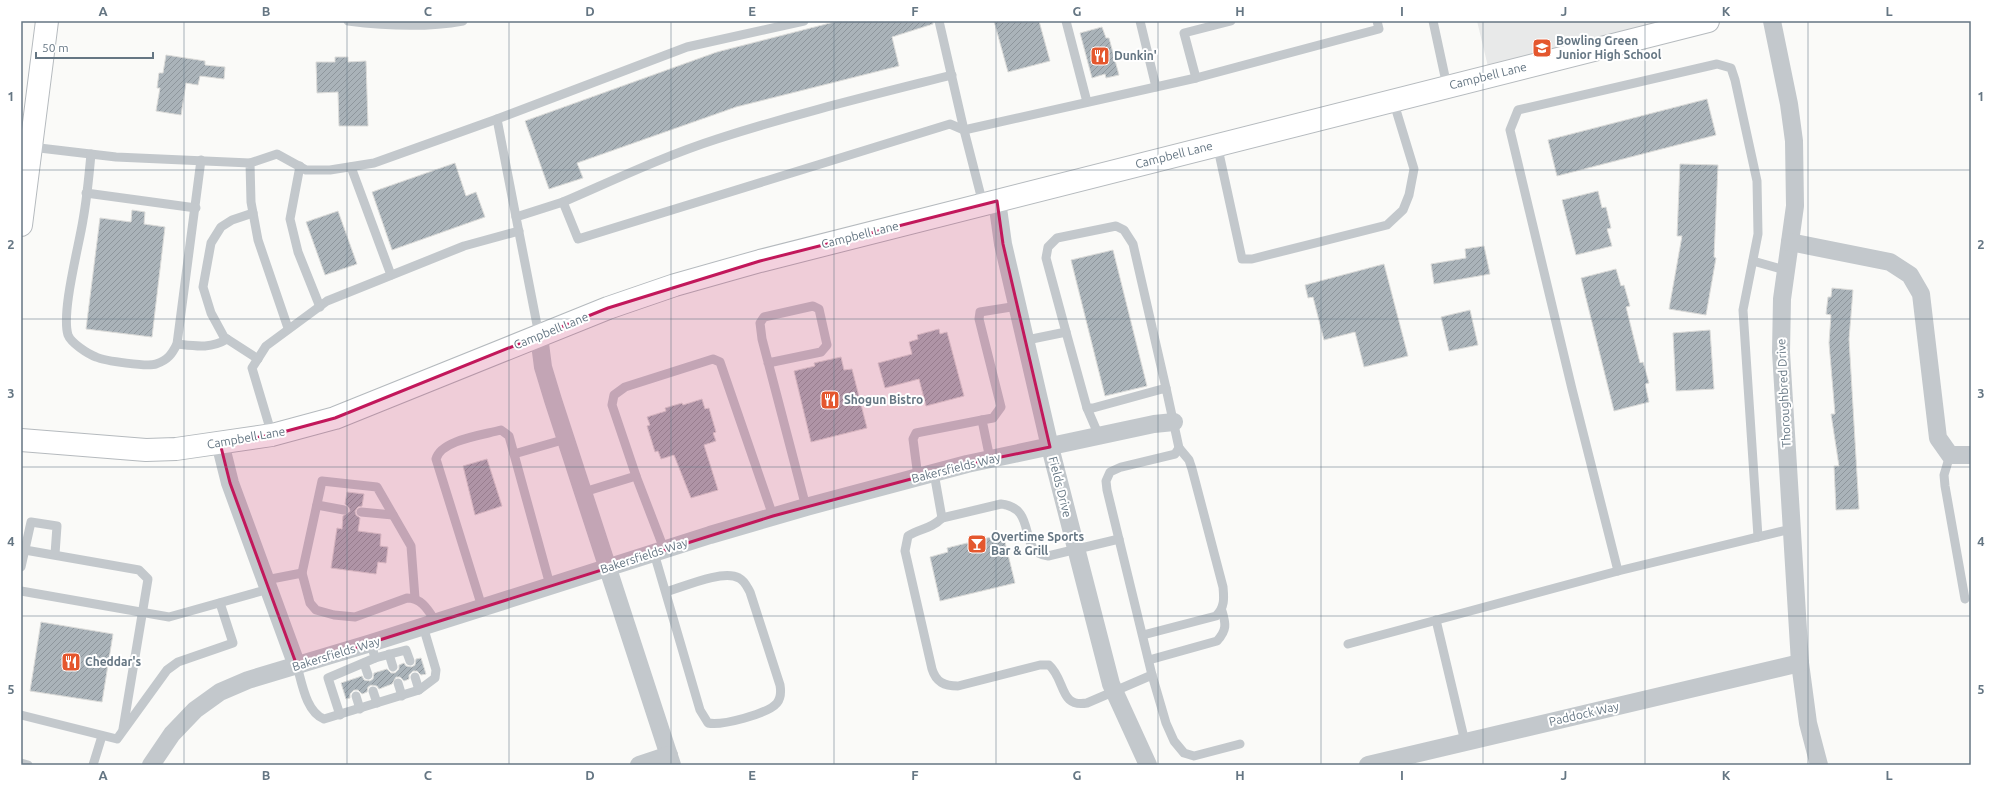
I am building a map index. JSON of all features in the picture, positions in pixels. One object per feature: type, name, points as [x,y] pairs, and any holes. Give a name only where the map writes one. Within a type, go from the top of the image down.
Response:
[{"type":"main road","points":[[21,225],[47,21]]},
{"type":"main road","name":"Campbell Lane","points":[[21,440],[146,450],[176,449],[220,444],[272,435],[335,418],[608,308],[675,285],[760,261],[990,202],[1708,21]]},
{"type":"street","name":"Thoroughbred Drive","points":[[1772,21],[1789,104],[1794,141],[1795,206],[1785,270],[1780,325],[1781,352],[1800,663],[1808,723],[1819,765]]},
{"type":"street","name":"Fields Drive","points":[[990,202],[1003,244],[1027,340],[1050,447],[1111,684],[1148,765]]},
{"type":"street","points":[[1790,242],[1890,262],[1910,275],[1921,294],[1938,438],[1950,455],[1971,455]]},
{"type":"street","points":[[539,336],[543,368],[670,760],[639,765]]},
{"type":"street","name":"Bakersfields Way","points":[[151,765],[183,722],[207,700],[234,685],[297,666],[373,651],[429,624],[773,516],[990,459],[1174,422]]},
{"type":"street","points":[[220,444],[230,483],[297,666]]},
{"type":"street","name":"Paddock Way","points":[[1368,765],[1399,761],[1466,742],[1800,663]]},
{"type":"lane","points":[[348,21],[376,25],[429,26],[463,21]]},
{"type":"lane","points":[[31,147],[91,154],[250,163],[277,154],[306,170],[330,170],[351,167],[374,163],[497,119],[687,47],[804,21]]},
{"type":"lane","points":[[940,21],[964,130],[990,202]]},
{"type":"lane","points":[[1066,21],[1087,102]]},
{"type":"lane","points":[[1140,21],[1156,87]]},
{"type":"lane","points":[[1196,78],[1184,33],[1231,21]]},
{"type":"lane","points":[[563,202],[578,239],[950,124],[964,130],[1196,78],[1379,29],[1377,21]]},
{"type":"lane","points":[[1432,21],[1447,86]]},
{"type":"lane","points":[[1618,571],[1570,382],[1510,130],[1518,110],[1717,64],[1731,68],[1735,80],[1757,181],[1758,234],[1743,310],[1758,537]]},
{"type":"lane","points":[[516,217],[563,202],[666,157],[716,139],[812,111],[952,75]]},
{"type":"lane","points":[[1217,144],[1242,259],[1387,225],[1403,210],[1409,195],[1414,169],[1393,100]]},
{"type":"lane","points":[[497,119],[539,336]]},
{"type":"lane","points":[[91,154],[68,306],[66,324],[69,336],[76,344],[97,357],[147,365],[156,364],[169,358],[177,344],[196,208],[201,160]]},
{"type":"lane","points":[[250,163],[250,202],[258,240],[288,328]]},
{"type":"lane","points":[[300,166],[290,219],[298,252],[320,307]]},
{"type":"lane","points":[[351,167],[391,275]]},
{"type":"lane","points":[[86,193],[196,208]]},
{"type":"lane","points":[[253,213],[232,220],[221,228],[211,243],[203,287],[211,313],[227,339],[258,359]]},
{"type":"lane","points":[[1099,436],[1087,408],[1046,258],[1048,247],[1057,238],[1116,226],[1124,230],[1133,244],[1179,448],[1189,460],[1192,469],[1224,593],[1222,610],[1226,624],[1223,634],[1217,641],[1149,660]]},
{"type":"lane","points":[[272,435],[252,368],[266,346],[288,328],[327,301],[464,246],[518,231]]},
{"type":"lane","points":[[1752,261],[1785,270]]},
{"type":"lane","points":[[768,363],[821,352],[827,345],[819,310],[813,306],[764,317],[760,323],[768,363],[806,507]]},
{"type":"lane","points":[[942,518],[913,439],[916,432],[993,418],[1001,407],[979,319],[980,312],[1018,306]]},
{"type":"lane","points":[[1027,340],[1066,332]]},
{"type":"lane","points":[[177,344],[199,347],[218,345],[227,339]]},
{"type":"lane","points":[[666,592],[724,576],[739,577],[745,582],[750,592],[780,684],[781,694],[777,703],[766,710],[724,724],[708,723],[700,710],[666,592],[659,551],[612,405],[614,395],[625,387],[713,358],[720,362],[773,516]]},
{"type":"lane","points":[[1087,408],[1093,408],[1166,388]]},
{"type":"lane","points":[[982,420],[990,459]]},
{"type":"lane","points":[[482,607],[436,459],[438,453],[448,445],[501,430],[509,436],[550,585]]},
{"type":"lane","points":[[514,454],[566,439]]},
{"type":"lane","points":[[1179,448],[1175,454],[1121,467],[1110,472],[1106,481],[1107,490],[1152,675],[1166,723],[1174,741],[1184,753],[1194,756],[1240,744]]},
{"type":"lane","points":[[1950,455],[1944,475],[1945,486],[1965,599]]},
{"type":"lane","points":[[584,492],[636,476]]},
{"type":"lane","points":[[297,666],[309,704],[317,714],[324,719],[419,690],[435,678],[436,670],[425,606],[415,598],[407,598],[355,616],[334,615],[316,610],[310,603],[302,573],[322,481],[377,487],[411,546],[415,598]]},
{"type":"lane","points":[[1119,539],[1048,556],[1036,553],[1030,545],[1023,516],[1016,509],[1008,505],[1001,504],[942,518],[930,528],[914,531],[908,536],[905,542],[905,551],[934,677],[939,682],[948,686],[958,686],[1040,665],[1050,665],[1056,671],[1064,693],[1069,701],[1077,704],[1087,703],[1152,675]]},
{"type":"lane","points":[[317,505],[344,510]]},
{"type":"lane","points":[[361,512],[393,515]]},
{"type":"lane","points":[[21,568],[31,522],[57,526],[55,554]]},
{"type":"lane","points":[[1348,644],[1618,571],[1791,529]]},
{"type":"lane","points":[[25,550],[55,554],[139,570],[148,579],[122,732]]},
{"type":"lane","points":[[21,590],[169,618],[220,603],[267,584],[302,573]]},
{"type":"lane","points":[[21,715],[117,739],[167,670],[178,662],[233,643],[220,603]]},
{"type":"lane","points":[[1143,635],[1216,616],[1222,610]]},
{"type":"lane","points":[[1436,620],[1466,742]]},
{"type":"lane","points":[[340,715],[328,678],[348,671],[364,663],[373,651],[388,654],[406,650],[410,661]]},
{"type":"lane","points":[[388,654],[393,667]]},
{"type":"lane","points":[[364,663],[368,675]]},
{"type":"lane","points":[[348,671],[351,680]]},
{"type":"lane","points":[[415,677],[419,690]]},
{"type":"lane","points":[[398,683],[402,696]]},
{"type":"lane","points":[[373,691],[377,704]]},
{"type":"lane","points":[[356,696],[360,709]]},
{"type":"lane","points":[[93,765],[102,736]]},
{"type":"lane","points":[[21,763],[28,765]]},
{"type":"highlighted area","points":[[997,201],[1003,244],[1050,447],[967,464],[773,516],[297,666],[230,483],[220,443],[272,435],[335,418],[608,308],[760,261]]},
{"type":"shaded area","name":"Bowling Green Junior High School","points":[[1477,21],[1708,21],[1490,75]]},
{"type":"building","points":[[838,21],[933,21],[933,24],[892,37],[899,66],[736,107],[577,163],[583,178],[549,189],[525,121],[717,52]]},
{"type":"building","points":[[994,21],[1039,21],[1050,61],[1008,72]]},
{"type":"building","name":"Dunkin'","points":[[1102,27],[1106,38],[1109,38],[1119,75],[1106,78],[1105,74],[1092,78],[1080,33]]},
{"type":"building","points":[[166,55],[205,61],[205,65],[225,67],[224,79],[200,76],[198,85],[186,83],[181,115],[156,111],[160,88],[157,88],[159,73],[163,73]]},
{"type":"building","points":[[335,57],[348,57],[348,62],[366,61],[368,126],[339,126],[338,92],[317,93],[316,62],[335,62]]},
{"type":"building","points":[[1707,99],[1716,135],[1557,176],[1548,140]]},
{"type":"building","points":[[455,163],[466,196],[476,192],[485,217],[392,250],[372,192]]},
{"type":"building","points":[[1680,164],[1718,165],[1714,257],[1716,258],[1706,315],[1669,309],[1682,236],[1677,236]]},
{"type":"building","points":[[1598,191],[1602,208],[1606,207],[1611,228],[1607,229],[1612,246],[1576,255],[1562,200]]},
{"type":"building","points":[[132,210],[145,212],[144,224],[165,227],[152,337],[86,329],[100,218],[131,222]]},
{"type":"building","points":[[338,211],[357,264],[325,275],[306,222]]},
{"type":"building","points":[[1484,246],[1490,274],[1434,284],[1431,264],[1466,258],[1465,249]]},
{"type":"building","points":[[1113,250],[1147,386],[1105,396],[1071,260]]},
{"type":"building","points":[[1384,264],[1408,356],[1364,367],[1355,332],[1324,340],[1313,297],[1308,298],[1305,285]]},
{"type":"building","points":[[1616,269],[1621,286],[1624,285],[1630,306],[1626,307],[1640,363],[1643,362],[1649,383],[1645,384],[1649,402],[1614,411],[1581,278]]},
{"type":"building","points":[[1832,288],[1853,290],[1849,339],[1859,509],[1836,510],[1834,466],[1839,466],[1831,414],[1835,414],[1829,343],[1831,315],[1826,314],[1828,297],[1831,297]]},
{"type":"building","points":[[1470,310],[1478,345],[1449,351],[1441,317]]},
{"type":"building","points":[[939,329],[940,334],[947,332],[964,396],[926,406],[919,379],[885,388],[878,363],[912,354],[909,342],[918,339],[917,335]]},
{"type":"building","points":[[1710,330],[1714,389],[1676,391],[1673,333]]},
{"type":"building","name":"Shogun Bistro","points":[[841,357],[844,370],[852,369],[867,428],[811,442],[794,371],[815,366],[814,363]]},
{"type":"building","points":[[702,399],[705,409],[709,408],[716,432],[713,433],[716,441],[704,445],[718,490],[691,498],[674,455],[661,459],[658,451],[655,452],[647,426],[650,425],[647,417],[666,411],[665,408],[682,403],[683,405]]},
{"type":"building","points":[[487,459],[502,506],[475,515],[463,466]]},
{"type":"building","points":[[347,492],[364,494],[362,506],[358,507],[355,511],[356,515],[360,518],[358,531],[381,534],[380,546],[388,547],[386,563],[378,562],[376,574],[331,568],[337,528],[342,529],[343,516],[350,511],[345,504]]},
{"type":"building","points":[[1003,534],[1015,583],[940,601],[930,557],[948,552],[947,548]]},
{"type":"building","name":"Cheddar's","points":[[41,622],[113,634],[102,702],[30,691]]},
{"type":"building","points":[[421,658],[426,674],[421,675],[417,671],[413,671],[409,675],[409,679],[404,681],[400,677],[396,677],[392,684],[379,689],[377,686],[371,685],[368,687],[367,692],[362,694],[358,690],[354,690],[350,694],[350,698],[346,699],[341,683],[362,676],[364,680],[370,681],[373,679],[374,673],[387,669],[391,673],[395,673],[399,669],[399,665],[404,663],[406,666],[412,667],[415,665],[416,659]]},
{"type":"place","name":"Bowling Green Junior High School","points":[[1542,48]]},
{"type":"place","name":"Dunkin'","points":[[1100,56]]},
{"type":"place","name":"Shogun Bistro","points":[[830,400]]},
{"type":"place","name":"Overtime Sports Bar & Grill","points":[[977,544]]},
{"type":"place","name":"Cheddar's","points":[[71,662]]}]
